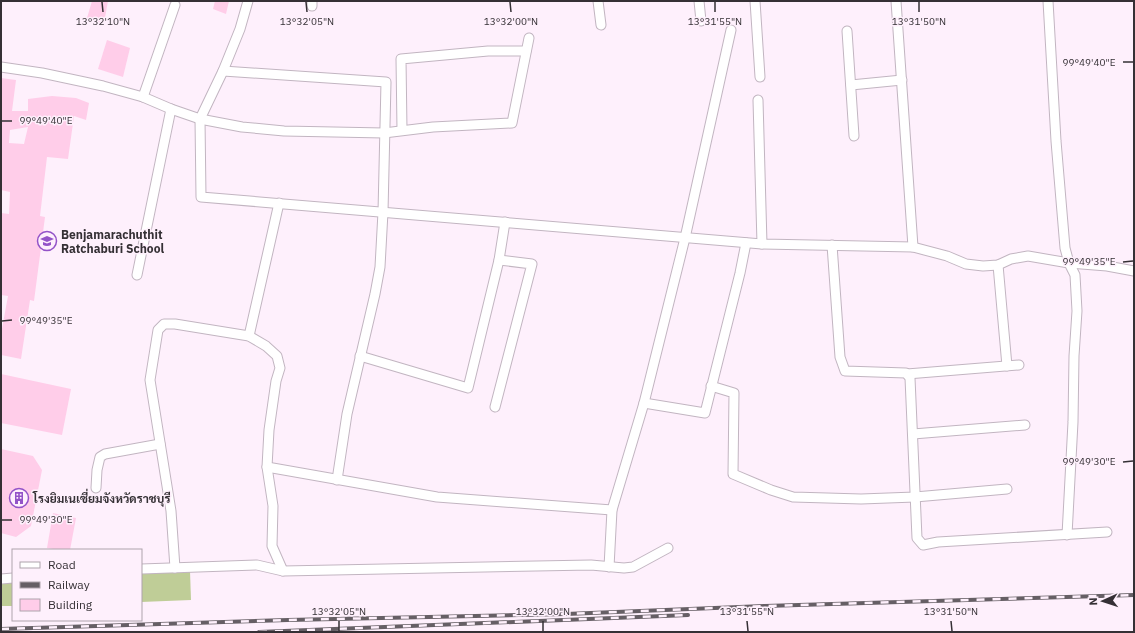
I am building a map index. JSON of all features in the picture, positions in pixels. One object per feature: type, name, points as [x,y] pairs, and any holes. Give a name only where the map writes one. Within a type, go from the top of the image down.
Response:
[{"type":"street","points":[[248,1],[240,29],[223,71],[200,119],[201,197],[746,243],[913,247],[948,256],[966,264],[983,266],[998,266],[1011,259],[1028,256],[1134,271]]},
{"type":"street","points":[[598,1],[601,25]]},
{"type":"street","points":[[699,1],[701,20]]},
{"type":"street","points":[[755,1],[760,77]]},
{"type":"street","points":[[896,1],[913,247]]},
{"type":"street","points":[[1048,1],[1056,140],[1065,248],[1069,263],[1075,274],[1077,311],[1067,535]]},
{"type":"street","points":[[143,97],[175,5]]},
{"type":"street","points":[[609,567],[612,510],[644,403],[685,238],[731,30]]},
{"type":"street","points":[[847,31],[854,136]]},
{"type":"street","points":[[1,67],[82,80],[143,97],[200,119],[242,127],[284,131],[384,133],[433,127],[512,123],[529,38]]},
{"type":"street","points":[[402,130],[401,59],[488,51],[526,50]]},
{"type":"street","points":[[223,71],[386,82],[383,212],[380,267],[347,414],[337,480]]},
{"type":"street","points":[[851,84],[902,80]]},
{"type":"street","points":[[758,100],[762,244]]},
{"type":"street","points":[[137,275],[171,109]]},
{"type":"street","points":[[250,336],[279,203]]},
{"type":"street","points":[[360,356],[468,388],[500,260],[505,222]]},
{"type":"street","points":[[644,403],[705,413],[740,273],[746,243]]},
{"type":"street","points":[[832,245],[840,357],[845,371],[907,374],[1019,365]]},
{"type":"street","points":[[495,407],[532,264],[500,260]]},
{"type":"street","points":[[998,266],[1007,366]]},
{"type":"street","points":[[175,568],[171,511],[150,380],[158,330],[164,324],[175,324],[250,336],[266,346],[277,356],[280,368],[276,381],[269,430],[267,467],[273,506],[272,546],[283,571]]},
{"type":"street","points":[[907,374],[910,378],[917,538],[923,545],[938,542],[1107,532]]},
{"type":"street","points":[[711,386],[734,393],[733,474],[771,490],[793,497],[861,499],[915,497],[1006,489]]},
{"type":"street","points":[[913,434],[1025,425]]},
{"type":"street","points":[[96,488],[97,470],[100,457],[105,454],[160,444]]},
{"type":"street","points":[[267,467],[437,497],[612,510]]},
{"type":"street","points":[[142,569],[257,565],[283,571],[583,565],[624,568],[633,566],[668,548]]},
{"type":"street","points":[[1,578],[12,578]]},
{"type":"green space","points":[[190,571],[191,600],[142,602],[142,573]]},
{"type":"green space","points":[[12,581],[12,606],[1,606],[1,582]]},
{"type":"building","points":[[92,1],[108,1],[104,23],[90,21],[91,19],[87,18]]},
{"type":"building","points":[[215,1],[229,1],[226,14],[213,9]]},
{"type":"building","points":[[107,40],[130,48],[123,77],[98,69]]},
{"type":"building","points":[[1,78],[16,80],[12,111],[28,111],[28,99],[52,96],[76,98],[89,103],[86,120],[74,116],[68,159],[47,157],[40,216],[45,217],[34,301],[30,300],[21,359],[1,355],[1,334],[8,296],[1,295],[1,213],[9,214],[10,192],[1,190]],"holes":[[[28,127],[24,144],[9,143],[10,130]]]},
{"type":"building","points":[[1,374],[71,389],[62,435],[1,423]]},
{"type":"building","name":"โรงยิมเนเซี่ยมจังหวัดราชบุรี","points":[[1,449],[33,456],[42,470],[31,526],[16,537],[1,533]]},
{"type":"building","points":[[53,513],[76,518],[70,549],[47,548]]},
{"type":"railway","points":[[1,629],[288,620],[566,614],[765,606],[1134,595]]},
{"type":"railway","points":[[259,632],[688,615]]},
{"type":"place","name":"Benjamarachuthit Ratchaburi School","points":[[47,241]]},
{"type":"place","name":"โรงยิมเนเซี่ยมจังหวัดราชบุรี","points":[[19,498]]}]
